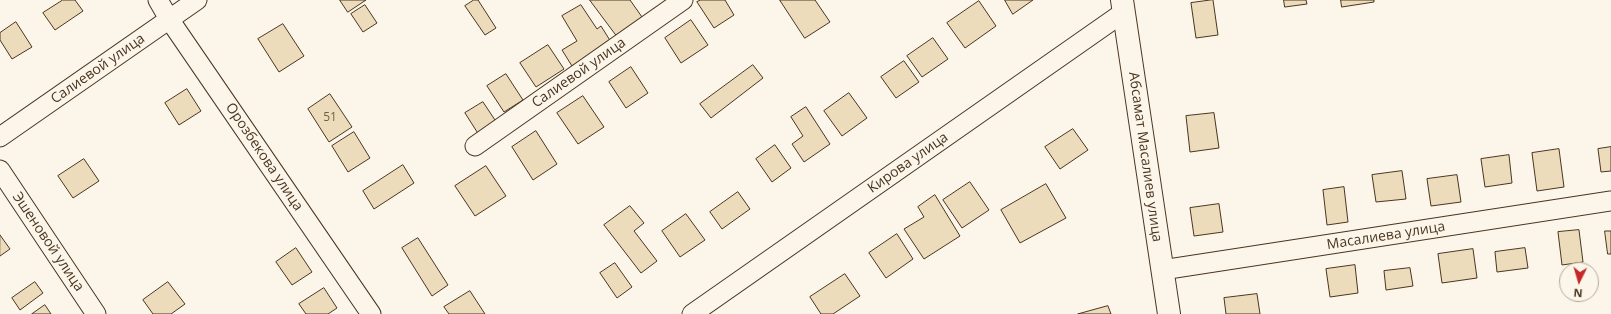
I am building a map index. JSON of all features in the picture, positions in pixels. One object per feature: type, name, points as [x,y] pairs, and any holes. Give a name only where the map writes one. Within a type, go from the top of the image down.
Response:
[{"type":"street","name":"Орозбекова улица","points":[[158,0],[169,19],[371,314]]},
{"type":"street","name":"Салиевой улица","points":[[0,137],[197,0]]},
{"type":"street","name":"Салиевой улица","points":[[476,146],[683,0]]},
{"type":"street","name":"Абсамат Масалиев улица","points":[[1123,6],[1169,314]]},
{"type":"street","name":"Кирова улица","points":[[692,314],[1123,6]]},
{"type":"street","name":"Эшеновой улица","points":[[0,170],[96,314]]},
{"type":"street","name":"Масалиева улица","points":[[1162,270],[1611,201]]},
{"type":"building","points":[[63,0],[75,0],[83,11],[55,30],[43,13]]},
{"type":"building","points":[[340,0],[366,0],[348,12]]},
{"type":"building","points":[[474,0],[478,0],[496,28],[485,35],[465,6]]},
{"type":"building","points":[[590,0],[630,0],[642,17],[617,36]]},
{"type":"building","points":[[701,0],[725,0],[734,15],[714,28],[697,2]]},
{"type":"building","points":[[780,0],[815,0],[830,22],[805,38]]},
{"type":"building","points":[[1005,0],[1033,0],[1013,14]]},
{"type":"building","points":[[1213,0],[1218,35],[1196,38],[1191,3]]},
{"type":"building","points":[[1284,0],[1306,0],[1307,4],[1285,7]]},
{"type":"building","points":[[1341,0],[1374,0],[1374,2],[1342,7]]},
{"type":"building","points":[[979,1],[996,26],[965,48],[947,23]]},
{"type":"building","points":[[365,5],[377,23],[363,32],[351,14]]},
{"type":"building","points":[[581,5],[597,29],[601,26],[611,42],[572,66],[562,50],[577,41],[562,16]]},
{"type":"building","points":[[691,20],[708,45],[681,63],[665,38]]},
{"type":"building","points":[[16,22],[32,47],[12,59],[0,40],[0,33]]},
{"type":"building","points":[[283,24],[304,56],[279,72],[258,39]]},
{"type":"building","points":[[933,38],[948,59],[922,77],[907,56]]},
{"type":"building","points":[[548,45],[564,69],[536,87],[520,63]]},
{"type":"building","points":[[904,61],[919,82],[896,98],[881,77]]},
{"type":"building","points":[[753,65],[763,78],[711,118],[700,104]]},
{"type":"building","points":[[631,67],[648,93],[626,108],[609,82]]},
{"type":"building","points":[[506,74],[523,100],[504,112],[487,86]]},
{"type":"building","points":[[187,89],[201,111],[179,125],[165,103]]},
{"type":"building","points":[[849,93],[867,118],[842,136],[824,111]]},
{"type":"building","points":[[330,94],[352,127],[329,142],[308,109]]},
{"type":"building","points":[[583,96],[604,127],[578,144],[557,113]]},
{"type":"building","points":[[483,102],[497,123],[479,135],[465,113]]},
{"type":"building","points":[[806,107],[830,144],[804,162],[792,144],[803,136],[791,117]]},
{"type":"building","points":[[1214,113],[1219,148],[1190,152],[1186,116]]},
{"type":"building","points":[[1073,129],[1088,150],[1060,169],[1045,147]]},
{"type":"building","points":[[536,131],[557,164],[533,180],[512,147]]},
{"type":"building","points":[[354,132],[370,158],[348,172],[332,146]]},
{"type":"building","points":[[775,145],[791,168],[772,182],[756,159]]},
{"type":"building","points":[[1611,147],[1611,171],[1601,172],[1598,149]]},
{"type":"building","points":[[1559,149],[1564,187],[1537,191],[1532,153]]},
{"type":"building","points":[[1509,155],[1512,183],[1485,187],[1481,159]]},
{"type":"building","points":[[84,159],[99,181],[73,198],[58,176]]},
{"type":"building","points":[[403,165],[414,183],[374,209],[363,191]]},
{"type":"building","points":[[486,166],[506,196],[475,216],[455,186]]},
{"type":"building","points":[[1402,171],[1406,199],[1376,202],[1372,175]]},
{"type":"building","points":[[1457,175],[1461,202],[1431,206],[1427,179]]},
{"type":"building","points":[[970,182],[989,210],[962,228],[943,200]]},
{"type":"building","points":[[1046,184],[1066,218],[1020,243],[1001,210]]},
{"type":"building","points":[[1344,187],[1348,222],[1327,225],[1323,190]]},
{"type":"building","points":[[738,192],[750,209],[722,229],[710,212]]},
{"type":"building","points":[[935,195],[960,236],[924,259],[904,229],[924,217],[918,207]]},
{"type":"building","points":[[1219,204],[1223,232],[1194,236],[1190,208]]},
{"type":"building","points":[[630,206],[644,223],[634,231],[657,261],[641,273],[604,225]]},
{"type":"building","points":[[686,214],[705,240],[680,257],[662,231]]},
{"type":"building","points":[[1579,230],[1583,262],[1562,262],[1558,232]]},
{"type":"building","points":[[1605,231],[1611,231],[1611,254],[1608,254]]},
{"type":"building","points":[[897,234],[913,259],[886,278],[869,253]]},
{"type":"building","points":[[0,235],[10,249],[0,256]]},
{"type":"building","points":[[418,238],[448,285],[432,296],[402,248]]},
{"type":"building","points":[[296,248],[312,272],[292,285],[276,262]]},
{"type":"building","points":[[1525,248],[1528,268],[1497,272],[1495,252]]},
{"type":"building","points":[[1473,249],[1477,278],[1442,283],[1438,254]]},
{"type":"building","points":[[615,263],[632,287],[617,298],[600,273]]},
{"type":"building","points":[[1355,265],[1358,293],[1330,297],[1326,269]]},
{"type":"building","points":[[1410,268],[1413,286],[1386,290],[1384,271]]},
{"type":"building","points":[[845,274],[860,296],[833,314],[821,314],[810,297]]},
{"type":"building","points":[[35,282],[43,293],[20,310],[12,298]]},
{"type":"building","points":[[168,282],[185,304],[171,314],[153,314],[143,300]]},
{"type":"building","points":[[324,288],[337,308],[328,314],[306,314],[299,304]]},
{"type":"building","points":[[470,291],[485,314],[449,314],[444,307]]},
{"type":"building","points":[[1257,294],[1260,314],[1226,314],[1224,298]]},
{"type":"building","points":[[45,305],[51,314],[32,314]]},
{"type":"building","points":[[1108,306],[1111,314],[1078,314]]}]
